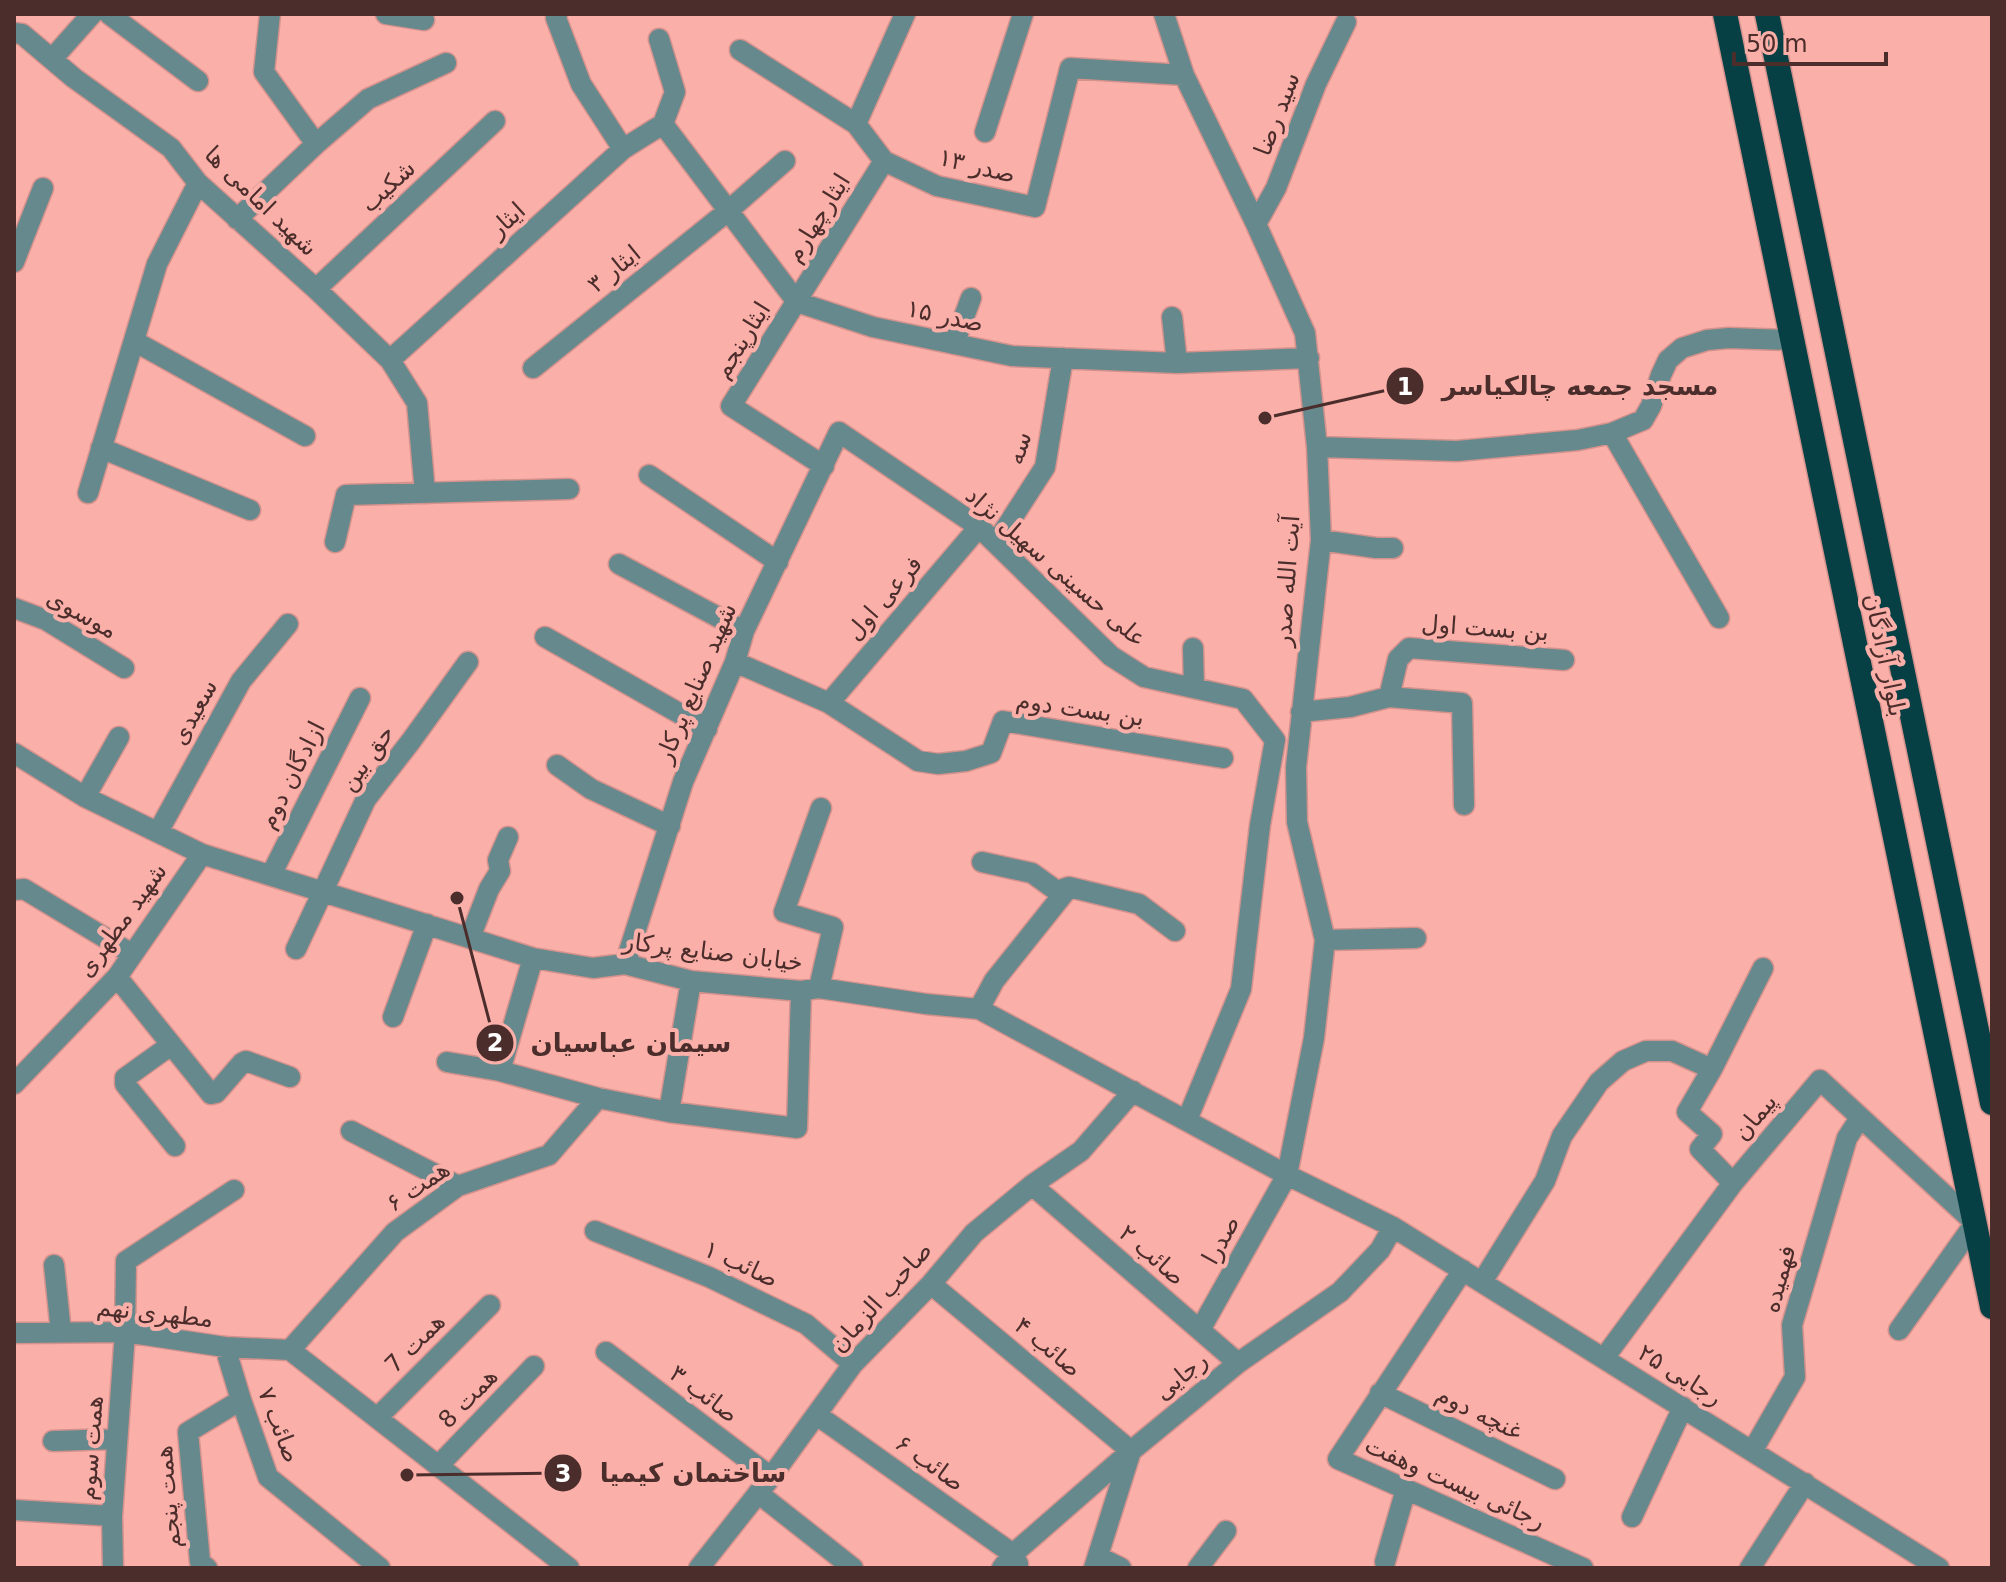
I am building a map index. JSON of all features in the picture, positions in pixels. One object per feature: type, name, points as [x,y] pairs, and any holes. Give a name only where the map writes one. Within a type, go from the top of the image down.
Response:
[{"type":"highway","name":"بلوار آزادگان","points":[[1725,14],[1992,1307]]},
{"type":"highway","name":"بلوار آزادگان","points":[[1767,14],[1992,1103]]},
{"type":"highway","points":[[1791,340],[1833,338]]},
{"type":"street","points":[[52,59],[92,14]]},
{"type":"street","points":[[109,14],[198,81]]},
{"type":"street","points":[[270,14],[264,72],[316,144]]},
{"type":"street","points":[[386,14],[424,20]]},
{"type":"street","points":[[557,14],[581,84],[623,149]]},
{"type":"street","points":[[856,124],[905,14]]},
{"type":"street","points":[[985,132],[1023,14]]},
{"type":"street","name":"آیت الله صدر","points":[[1164,14],[1184,75],[1305,333],[1309,358],[1321,540],[1296,767],[1297,822],[1325,940],[1314,1038],[1287,1175]]},
{"type":"street","name":"سید رضا","points":[[1256,224],[1276,188],[1316,84],[1346,22]]},
{"type":"street","name":"شهید امامی ها","points":[[17,37],[52,59],[171,148],[198,183],[390,360],[417,403],[425,493]]},
{"type":"street","points":[[659,39],[675,92],[663,124],[797,302]]},
{"type":"street","name":"صدر ۱۳","points":[[740,50],[856,124],[884,161],[937,186],[1035,207],[1070,68],[1184,75]]},
{"type":"street","points":[[237,219],[368,99],[446,63]]},
{"type":"street","name":"شکیب","points":[[316,289],[495,121]]},
{"type":"street","name":"ایثار","points":[[390,360],[623,149],[663,124]]},
{"type":"street","name":"ایثار ۳","points":[[533,368],[728,211],[785,161]]},
{"type":"street","name":"ایثارچهارم","points":[[797,302],[884,161]]},
{"type":"street","points":[[88,493],[157,264],[198,183]]},
{"type":"street","points":[[14,262],[43,188]]},
{"type":"street","points":[[954,344],[971,298]]},
{"type":"street","name":"صدر ۱۵","points":[[797,302],[873,327],[1012,356],[1177,363],[1309,358]]},
{"type":"street","name":"ایثارپنجم","points":[[797,302],[731,406],[824,466]]},
{"type":"street","points":[[1172,317],[1177,363]]},
{"type":"street","points":[[1317,447],[1457,451],[1578,440],[1612,433],[1643,420],[1668,360],[1682,348],[1707,340],[1729,338],[1791,340]]},
{"type":"street","points":[[134,341],[305,436]]},
{"type":"street","name":"سه","points":[[996,543],[1045,467],[1063,358]]},
{"type":"street","name":"علی حسینی سهیل نژاد","points":[[839,432],[979,527],[1111,656],[1144,677],[1243,699],[1275,740],[1260,825],[1241,989],[1187,1120]]},
{"type":"street","name":"شهید صنایع پرکار","points":[[625,964],[683,782],[735,662],[744,631],[839,432]]},
{"type":"street","points":[[1612,433],[1719,618]]},
{"type":"street","points":[[101,448],[250,510]]},
{"type":"street","points":[[649,475],[778,562]]},
{"type":"street","points":[[335,542],[346,495],[569,489]]},
{"type":"street","name":"فرعی اول","points":[[829,703],[979,527]]},
{"type":"street","points":[[1321,540],[1393,548]]},
{"type":"street","points":[[619,564],[744,631]]},
{"type":"street","name":"موسوی","points":[[14,608],[46,620],[124,668]]},
{"type":"street","name":"سعیدی","points":[[158,832],[241,681],[288,624]]},
{"type":"street","points":[[545,637],[707,729]]},
{"type":"street","points":[[1193,648],[1194,688]]},
{"type":"street","name":"بن بست اول","points":[[1389,697],[1398,659],[1409,648],[1564,660]]},
{"type":"street","name":"حق بین","points":[[296,949],[366,799],[468,662]]},
{"type":"street","name":"بن بست دوم","points":[[735,662],[829,703],[918,761],[938,764],[966,761],[991,753],[1003,721],[1223,758]]},
{"type":"street","points":[[1301,712],[1350,707],[1389,697],[1462,703],[1464,805]]},
{"type":"street","name":"ازادگان دوم","points":[[271,875],[360,698]]},
{"type":"street","points":[[85,797],[119,737]]},
{"type":"street","name":"خیابان صنایع پرکار","points":[[14,753],[85,797],[202,854],[533,958],[593,968],[625,964],[691,981],[810,990],[979,1009],[1287,1175],[1393,1227]]},
{"type":"street","points":[[557,765],[591,789],[670,826]]},
{"type":"street","points":[[447,1062],[500,1071],[598,1098],[669,1112],[797,1128],[810,990],[833,927],[784,912],[821,808]]},
{"type":"street","points":[[470,938],[489,889],[500,871],[498,860],[508,837]]},
{"type":"street","name":"شهید مطهری","points":[[14,1084],[117,977],[202,854]]},
{"type":"street","points":[[982,862],[1032,873],[1057,891],[1069,887],[1139,904],[1175,931]]},
{"type":"street","points":[[979,1009],[994,981],[1069,887]]},
{"type":"street","points":[[14,890],[24,889],[132,954]]},
{"type":"street","points":[[393,1017],[427,924]]},
{"type":"street","points":[[1325,940],[1416,938]]},
{"type":"street","points":[[500,1071],[533,958]]},
{"type":"street","points":[[1733,1183],[1700,1149],[1712,1134],[1687,1112],[1763,968]]},
{"type":"street","points":[[117,977],[211,1094],[216,1093],[246,1061],[290,1077]]},
{"type":"street","points":[[669,1112],[691,981]]},
{"type":"street","points":[[171,1045],[125,1078],[125,1084],[175,1146]]},
{"type":"street","points":[[1482,1282],[1545,1181],[1562,1136],[1599,1082],[1623,1061],[1646,1051],[1672,1051],[1712,1069]]},
{"type":"street","name":"پیمان","points":[[1604,1358],[1733,1183],[1820,1080],[1975,1223]]},
{"type":"street","name":"صاحب الزمان","points":[[699,1568],[765,1485],[853,1364],[931,1284],[974,1233],[1032,1185],[1081,1151],[1133,1091]]},
{"type":"street","name":"همت ۶","points":[[290,1350],[395,1232],[458,1186],[549,1155],[598,1098]]},
{"type":"street","name":"فهمیده","points":[[1753,1450],[1795,1377],[1792,1325],[1847,1138],[1860,1118]]},
{"type":"street","points":[[351,1131],[458,1186]]},
{"type":"street","name":"صدرا","points":[[1200,1330],[1287,1175]]},
{"type":"street","name":"صائب ۲","points":[[1032,1185],[1238,1363]]},
{"type":"street","name":"همت سوم","points":[[113,1568],[112,1516],[125,1332],[126,1261],[234,1190]]},
{"type":"street","points":[[1899,1330],[1975,1223]]},
{"type":"street","name":"رجایی ۲۵","points":[[1393,1227],[1939,1568]]},
{"type":"street","name":"رجایی","points":[[1011,1563],[1131,1451],[1238,1363],[1340,1292],[1380,1250],[1393,1227]]},
{"type":"street","name":"صائب ۱","points":[[595,1231],[709,1277],[806,1324],[853,1364]]},
{"type":"street","points":[[54,1265],[61,1332]]},
{"type":"street","name":"رجائی بیست وهفت","points":[[1463,1270],[1338,1459],[1406,1489],[1536,1559],[1583,1568]]},
{"type":"street","name":"صائب ۴","points":[[931,1284],[1131,1451]]},
{"type":"street","name":"همت 7","points":[[377,1418],[490,1305]]},
{"type":"street","name":"مطهری نهم","points":[[14,1333],[125,1332],[225,1347],[290,1350]]},
{"type":"street","name":"صائب ۷","points":[[225,1347],[268,1477],[380,1568]]},
{"type":"street","points":[[290,1350],[569,1568]]},
{"type":"street","name":"صائب ۳","points":[[606,1352],[765,1485],[853,1568]]},
{"type":"street","name":"همت 8","points":[[438,1466],[534,1366]]},
{"type":"street","name":"غنچه دوم","points":[[1380,1393],[1555,1479]]},
{"type":"street","name":"همت پنجم","points":[[207,1568],[200,1562],[188,1432],[241,1400]]},
{"type":"street","points":[[1632,1517],[1683,1407]]},
{"type":"street","name":"صائب ۶","points":[[817,1415],[1011,1563]]},
{"type":"street","points":[[53,1441],[117,1439]]},
{"type":"street","points":[[1121,1568],[1097,1563],[1131,1451]]},
{"type":"street","points":[[1750,1568],[1805,1483]]},
{"type":"street","points":[[1385,1562],[1406,1489]]},
{"type":"street","points":[[14,1510],[112,1516]]},
{"type":"street","points":[[1198,1568],[1226,1531]]},
{"type":"place","name":"مسجد جمعه چالکیاسر","points":[[1265,418]]},
{"type":"place","name":"سیمان عباسیان","points":[[457,898]]},
{"type":"place","name":"ساختمان کیمیا","points":[[407,1475]]}]
